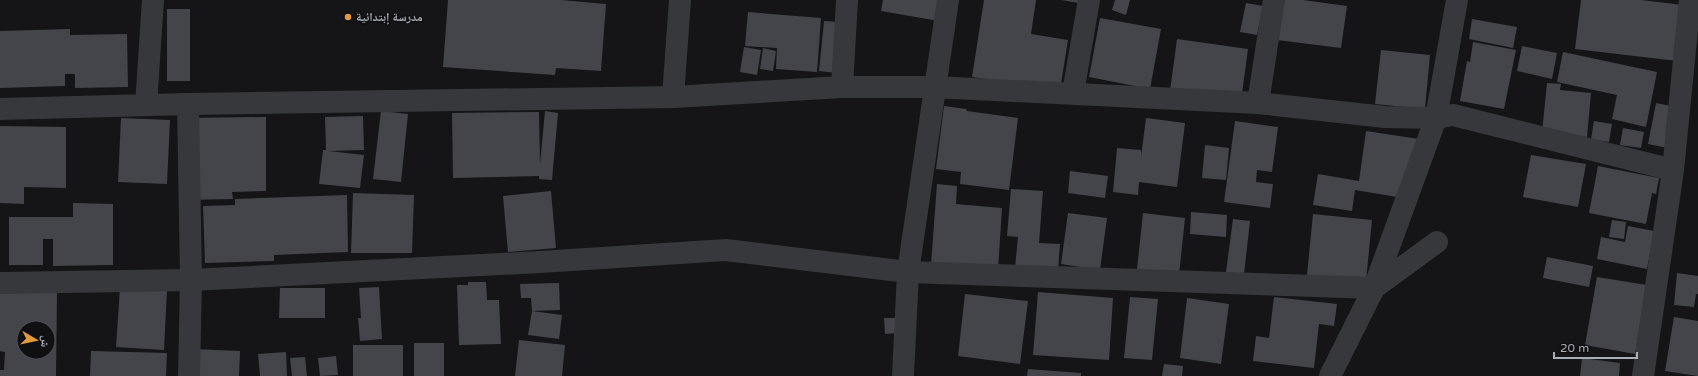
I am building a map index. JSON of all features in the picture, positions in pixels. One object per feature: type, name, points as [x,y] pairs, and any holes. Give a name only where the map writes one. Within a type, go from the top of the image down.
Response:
[{"type":"street","points":[[146,105],[153,0]]},
{"type":"street","points":[[673,96],[680,0]]},
{"type":"street","points":[[842,87],[847,0]]},
{"type":"street","points":[[903,376],[908,272],[948,0]]},
{"type":"street","points":[[1073,93],[1090,0]]},
{"type":"street","points":[[1258,103],[1274,0]]},
{"type":"street","points":[[1330,376],[1374,288],[1436,118],[1457,0]]},
{"type":"street","points":[[1642,376],[1673,170],[1690,0]]},
{"type":"street","points":[[0,108],[673,96],[842,87],[934,87],[1258,103],[1386,117],[1436,118],[1453,115],[1673,170]]},
{"type":"street","points":[[188,104],[191,280],[189,376]]},
{"type":"street","points":[[0,283],[191,280],[540,262],[726,250],[908,272],[1374,288],[1438,242]]},
{"type":"building","points":[[448,0],[561,0],[606,4],[601,71],[556,68],[555,75],[443,67]]},
{"type":"building","points":[[883,0],[943,0],[939,21],[881,11]]},
{"type":"building","points":[[984,0],[1036,0],[1031,34],[1068,40],[1060,90],[972,77]]},
{"type":"building","points":[[1061,0],[1086,0],[1085,4]]},
{"type":"building","points":[[1115,0],[1130,0],[1126,15],[1112,10]]},
{"type":"building","points":[[1282,0],[1303,0],[1347,6],[1341,48],[1277,40]]},
{"type":"building","points":[[1581,0],[1641,0],[1683,5],[1677,61],[1575,49]]},
{"type":"building","points":[[1246,3],[1263,6],[1257,35],[1240,32]]},
{"type":"building","points":[[167,9],[190,9],[190,81],[167,81]]},
{"type":"building","points":[[748,12],[821,18],[817,72],[776,69],[777,48],[745,46]]},
{"type":"building","points":[[1100,18],[1161,29],[1150,89],[1089,77]]},
{"type":"building","points":[[1472,19],[1517,27],[1513,48],[1469,39]]},
{"type":"building","points":[[824,21],[841,22],[836,73],[819,71]]},
{"type":"building","points":[[70,29],[70,35],[127,34],[128,87],[75,88],[75,74],[65,74],[65,86],[0,88],[0,31]]},
{"type":"building","points":[[1177,39],[1248,49],[1241,101],[1170,91]]},
{"type":"building","points":[[1473,42],[1516,50],[1504,109],[1460,101],[1467,61],[1470,62]]},
{"type":"building","points":[[1522,46],[1557,53],[1552,79],[1517,71]]},
{"type":"building","points":[[744,47],[761,50],[757,75],[740,72]]},
{"type":"building","points":[[763,48],[776,51],[773,71],[760,69]]},
{"type":"building","points":[[1381,50],[1430,55],[1425,109],[1375,104]]},
{"type":"building","points":[[1563,52],[1657,72],[1646,127],[1612,119],[1617,95],[1557,82]]},
{"type":"building","points":[[1547,83],[1561,84],[1560,90],[1591,93],[1587,137],[1542,133]]},
{"type":"building","points":[[1656,103],[1676,107],[1668,148],[1648,144]]},
{"type":"building","points":[[944,106],[966,109],[967,111],[1018,118],[1009,190],[960,184],[961,172],[936,169]]},
{"type":"building","points":[[381,111],[408,114],[401,182],[373,179]]},
{"type":"building","points":[[545,111],[558,113],[552,180],[539,179],[539,176],[453,178],[452,113],[539,112],[540,164]]},
{"type":"building","points":[[363,116],[364,150],[329,151],[364,155],[360,188],[319,184],[323,150],[326,150],[325,117]]},
{"type":"building","points":[[266,117],[266,191],[232,192],[233,199],[185,200],[184,118]]},
{"type":"building","points":[[121,118],[170,120],[167,184],[118,182]]},
{"type":"building","points":[[1146,118],[1185,123],[1177,187],[1139,182],[1138,195],[1113,192],[1117,148],[1141,150],[1141,157]]},
{"type":"building","points":[[1235,121],[1278,127],[1272,172],[1257,170],[1256,182],[1273,184],[1270,208],[1224,202]]},
{"type":"building","points":[[1594,121],[1612,124],[1609,142],[1591,139]]},
{"type":"building","points":[[0,126],[66,127],[66,188],[24,187],[24,204],[0,203]]},
{"type":"building","points":[[1623,128],[1644,132],[1641,148],[1620,145]]},
{"type":"building","points":[[1366,131],[1419,139],[1409,199],[1355,190],[1352,211],[1313,205],[1318,174],[1359,181]]},
{"type":"building","points":[[1205,145],[1229,148],[1226,180],[1202,178]]},
{"type":"building","points":[[1531,155],[1586,164],[1578,207],[1523,197]]},
{"type":"building","points":[[1598,166],[1659,178],[1656,194],[1652,193],[1646,224],[1589,213]]},
{"type":"building","points":[[1070,171],[1108,176],[1105,198],[1068,193]]},
{"type":"building","points":[[937,184],[957,186],[956,204],[1002,208],[998,270],[931,265]]},
{"type":"building","points":[[1011,189],[1043,191],[1039,243],[1060,244],[1058,271],[1015,268],[1018,237],[1007,236]]},
{"type":"building","points":[[551,191],[556,248],[508,252],[503,196]]},
{"type":"building","points":[[353,193],[414,195],[412,253],[351,253]]},
{"type":"building","points":[[347,195],[348,252],[274,255],[274,261],[205,263],[203,206],[235,205],[235,199]]},
{"type":"building","points":[[73,203],[113,204],[113,265],[53,266],[53,239],[43,239],[43,265],[9,265],[9,217],[73,217]]},
{"type":"building","points":[[1191,212],[1227,215],[1226,237],[1190,234]]},
{"type":"building","points":[[1068,213],[1107,218],[1100,270],[1061,264]]},
{"type":"building","points":[[1143,213],[1185,218],[1179,275],[1137,269]]},
{"type":"building","points":[[1313,214],[1372,220],[1366,281],[1307,275]]},
{"type":"building","points":[[1233,219],[1250,221],[1244,274],[1226,272]]},
{"type":"building","points":[[1612,220],[1626,222],[1624,239],[1609,237]]},
{"type":"building","points":[[1628,226],[1654,231],[1647,269],[1597,259],[1601,237],[1625,242]]},
{"type":"building","points":[[1547,257],[1593,266],[1589,287],[1543,278]]},
{"type":"building","points":[[1677,273],[1698,276],[1698,294],[1696,294],[1694,307],[1674,305]]},
{"type":"building","points":[[1597,277],[1647,285],[1635,354],[1585,345]]},
{"type":"building","points":[[468,282],[486,282],[487,300],[499,300],[501,344],[459,345],[457,285],[468,285]]},
{"type":"building","points":[[559,283],[560,310],[532,311],[531,298],[521,298],[520,284]]},
{"type":"building","points":[[120,287],[167,290],[164,350],[116,347]]},
{"type":"building","points":[[379,287],[382,339],[360,341],[358,318],[361,318],[359,288]]},
{"type":"building","points":[[280,288],[325,288],[325,318],[279,318]]},
{"type":"building","points":[[0,291],[57,293],[56,376],[0,376],[0,370],[4,370],[5,352],[0,351]]},
{"type":"building","points":[[1038,292],[1113,298],[1109,360],[1033,355]]},
{"type":"building","points":[[965,294],[1028,301],[1020,364],[958,356]]},
{"type":"building","points":[[1130,297],[1158,299],[1152,360],[1124,358]]},
{"type":"building","points":[[1274,297],[1337,304],[1334,326],[1319,324],[1314,368],[1253,361],[1256,336],[1269,338]]},
{"type":"building","points":[[1187,298],[1229,304],[1221,364],[1180,358]]},
{"type":"building","points":[[532,311],[562,315],[559,339],[528,335]]},
{"type":"building","points":[[1674,317],[1698,321],[1698,376],[1665,371]]},
{"type":"building","points":[[884,318],[898,318],[898,333],[885,334]]},
{"type":"building","points":[[519,340],[565,345],[562,376],[515,376]]},
{"type":"building","points":[[414,343],[444,343],[444,376],[414,376]]},
{"type":"building","points":[[353,345],[403,345],[403,376],[353,376]]},
{"type":"building","points":[[193,349],[240,351],[239,376],[192,376]]},
{"type":"building","points":[[91,351],[167,353],[166,376],[90,376]]},
{"type":"building","points":[[286,352],[287,376],[260,376],[258,354]]},
{"type":"building","points":[[336,356],[338,375],[320,376],[318,358]]},
{"type":"building","points":[[305,357],[307,376],[292,376],[290,358]]},
{"type":"building","points":[[1582,358],[1620,363],[1619,376],[1580,376]]},
{"type":"building","points":[[1164,364],[1183,366],[1182,376],[1162,376]]},
{"type":"building","points":[[1028,369],[1081,373],[1081,376],[1027,376]]},
{"type":"place","name":"مدرسة إبتدائية","points":[[348,17]]}]
